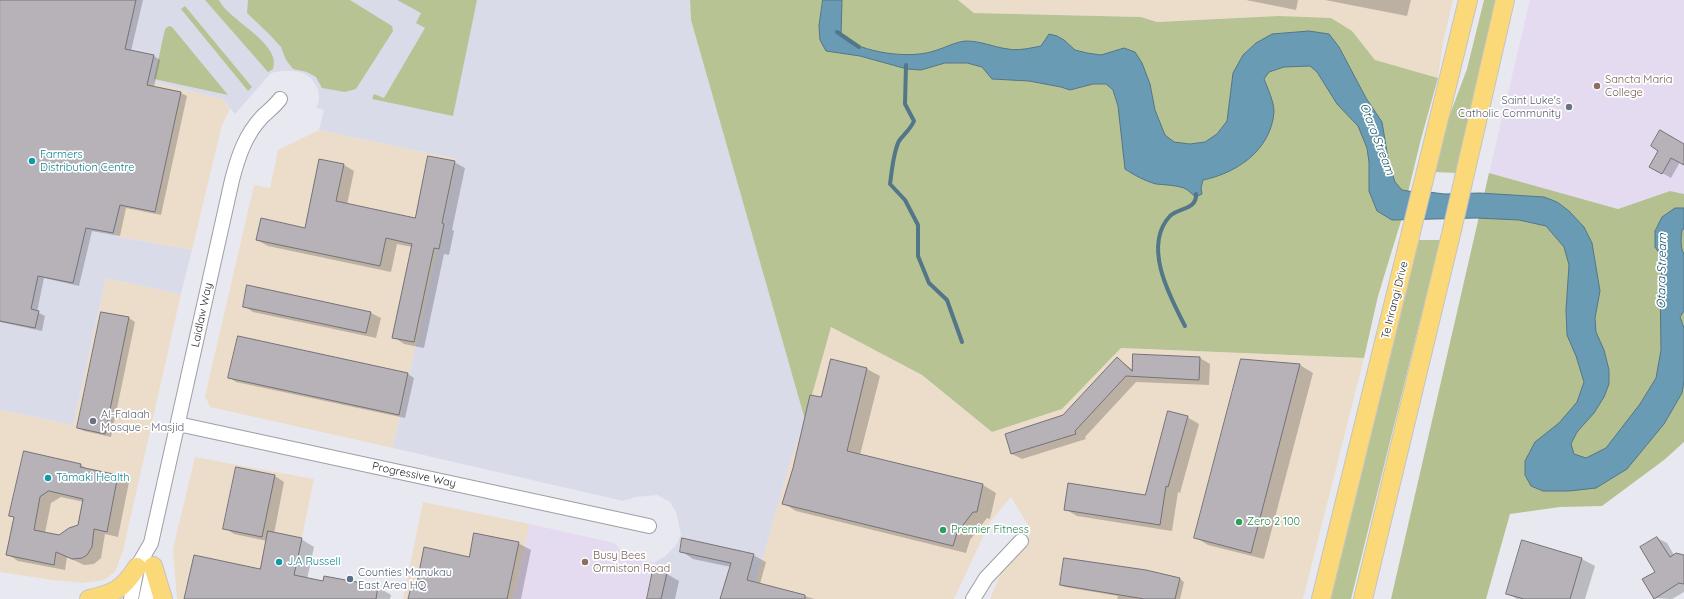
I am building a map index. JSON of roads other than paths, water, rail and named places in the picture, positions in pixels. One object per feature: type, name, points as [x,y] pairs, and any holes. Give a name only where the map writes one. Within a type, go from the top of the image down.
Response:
[{"type":"main road","name":"Te Irirangi Drive","points":[[1321,599],[1468,0]]},
{"type":"main road","points":[[1363,599],[1452,230],[1505,0]]},
{"type":"main road","points":[[89,599],[107,595],[120,589],[145,566],[162,599]]},
{"type":"street","name":"Laidlaw Way","points":[[131,599],[145,566],[151,544],[229,190],[240,151],[261,118],[280,99]]},
{"type":"street","name":"Progressive Way","points":[[178,424],[649,526]]},
{"type":"street","points":[[974,599],[986,578],[1021,541]]},
{"type":"street","name":"Laidlaw Way","points":[[145,566],[146,599]]},
{"type":"water","points":[[823,0],[842,0],[841,36],[861,47],[874,51],[901,54],[926,53],[958,42],[966,41],[1016,50],[1041,46],[1049,34],[1064,40],[1075,50],[1087,53],[1101,55],[1124,48],[1135,52],[1142,63],[1150,84],[1155,110],[1165,135],[1174,142],[1190,144],[1205,142],[1217,134],[1227,121],[1233,73],[1243,55],[1256,43],[1272,34],[1309,31],[1329,34],[1339,47],[1366,98],[1382,122],[1389,164],[1395,182],[1402,190],[1445,194],[1480,193],[1544,197],[1557,202],[1569,211],[1584,227],[1592,243],[1600,291],[1595,318],[1596,332],[1604,350],[1609,370],[1609,384],[1604,397],[1594,413],[1577,432],[1571,444],[1574,454],[1586,458],[1606,448],[1640,404],[1656,378],[1661,350],[1660,281],[1664,260],[1655,247],[1655,231],[1662,217],[1675,208],[1684,208],[1684,229],[1682,230],[1681,243],[1684,254],[1684,311],[1680,317],[1684,328],[1684,381],[1682,393],[1664,424],[1627,469],[1596,488],[1569,491],[1543,491],[1531,486],[1525,475],[1525,461],[1535,442],[1559,423],[1577,402],[1584,382],[1576,356],[1567,335],[1566,310],[1569,265],[1564,247],[1546,226],[1519,220],[1476,218],[1392,220],[1377,211],[1369,191],[1369,162],[1367,148],[1358,126],[1337,104],[1317,72],[1310,66],[1284,67],[1269,72],[1264,79],[1272,100],[1274,112],[1271,126],[1266,138],[1250,158],[1240,165],[1216,177],[1203,180],[1201,188],[1202,194],[1196,197],[1184,188],[1152,183],[1125,169],[1118,106],[1113,90],[1106,84],[1093,84],[1070,90],[1029,81],[992,79],[982,67],[967,63],[945,63],[921,70],[907,69],[860,56],[826,51],[820,40],[819,26]]},
{"type":"waterway","name":"Otara Stream","points":[[837,32],[859,47]]},
{"type":"waterway","points":[[906,65],[905,104],[914,121],[899,141],[895,151],[890,184],[905,200],[918,225],[918,256],[929,283],[947,300],[962,342]]},
{"type":"waterway","points":[[1185,326],[1172,301],[1161,271],[1158,256],[1158,242],[1162,228],[1170,216],[1173,213],[1190,206],[1193,203],[1196,194]]},
{"type":"place","name":"Sancta Maria College","points":[[1597,86]]},
{"type":"place","name":"Saint Luke's Catholic Community","points":[[1569,107]]},
{"type":"place","name":"Farmers Distribution Centre","points":[[32,161]]},
{"type":"place","name":"Al-Falaah Mosque - Masjid","points":[[93,421]]},
{"type":"place","name":"Tāmaki Health","points":[[48,478]]},
{"type":"place","name":"Zero 2 100","points":[[1239,522]]},
{"type":"place","name":"Premier Fitness","points":[[943,530]]},
{"type":"place","name":"J.A Russell","points":[[279,562]]},
{"type":"place","name":"Busy Bees Ormiston Road","points":[[585,562]]},
{"type":"place","name":"Counties Manukau East Area HQ","points":[[350,579]]}]
